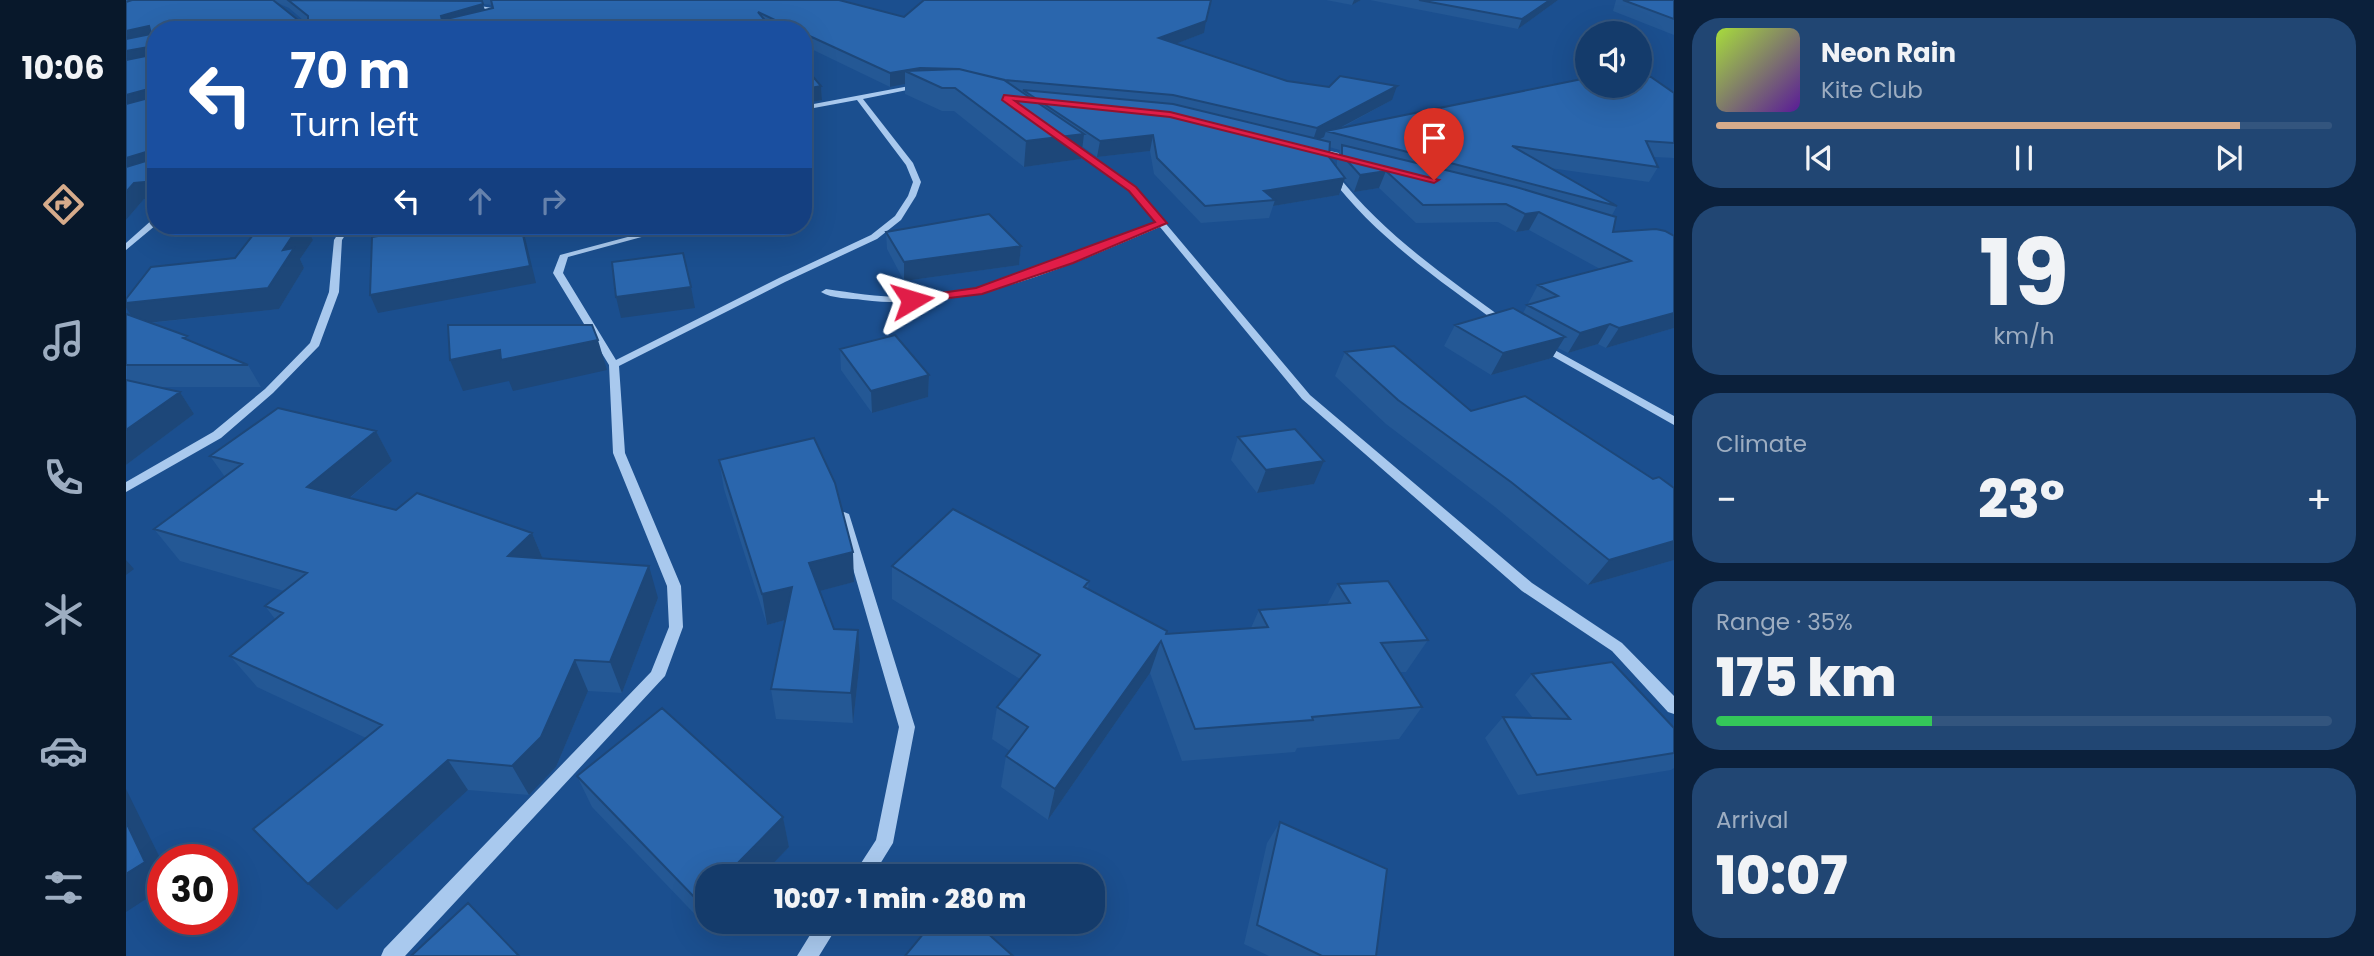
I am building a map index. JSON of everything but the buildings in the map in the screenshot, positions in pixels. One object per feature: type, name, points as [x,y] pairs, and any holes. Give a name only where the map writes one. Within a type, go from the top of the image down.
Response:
[{"type":"street","points":[[447,0],[490,9],[493,21]]},
{"type":"street","points":[[481,21],[492,18]]},
{"type":"street","points":[[812,107],[920,86],[933,86]]},
{"type":"street","points":[[614,365],[782,279],[874,237],[898,218],[917,181],[910,166],[860,99]]},
{"type":"street","points":[[1063,140],[1132,189],[1306,397],[1527,587],[1617,647],[1674,707]]},
{"type":"street","points":[[1304,147],[1356,160]]},
{"type":"street","points":[[1331,153],[1330,172],[1342,189],[1409,253],[1509,327]]},
{"type":"street","points":[[826,292],[912,300],[978,292],[1069,260],[1161,223]]},
{"type":"street","points":[[126,247],[147,229]]},
{"type":"street","points":[[126,488],[217,435],[269,391],[315,344],[334,292],[338,240],[341,235]]},
{"type":"street","points":[[391,956],[657,677],[676,626],[674,586],[619,453],[614,365],[558,273],[564,255],[643,235]]},
{"type":"street","points":[[1533,341],[1674,421]]},
{"type":"street","points":[[844,517],[907,727],[884,843],[870,864]]},
{"type":"street","points":[[807,956],[822,934]]},
{"type":"route","points":[[912,300],[978,292],[1069,260],[1161,223],[1132,189],[1004,98],[1170,114],[1434,180]]}]
